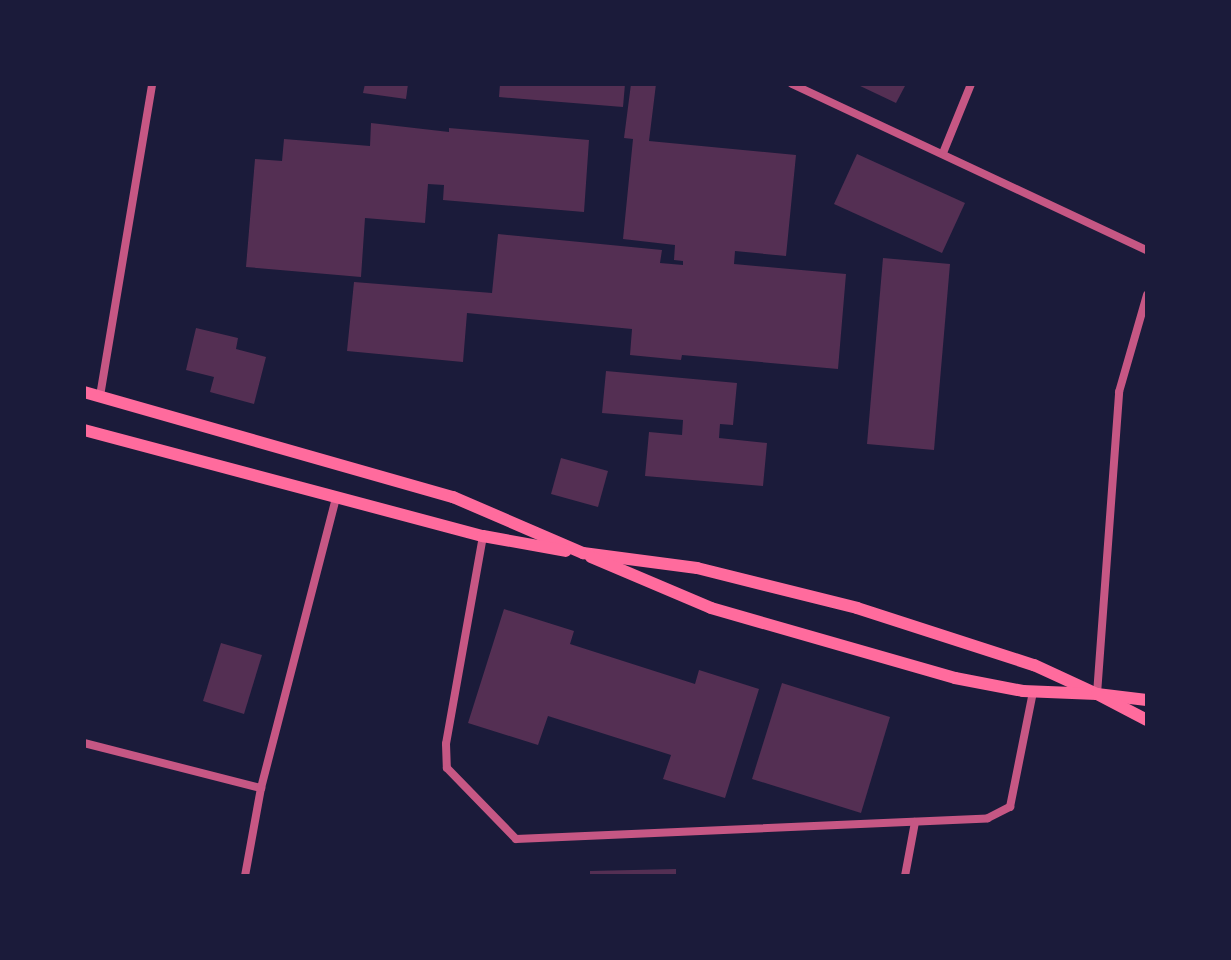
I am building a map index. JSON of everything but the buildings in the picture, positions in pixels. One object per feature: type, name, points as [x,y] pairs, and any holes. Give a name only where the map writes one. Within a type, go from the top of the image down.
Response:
[{"type":"main road","points":[[84,392],[453,497],[644,583],[711,608],[955,678],[1033,692],[1097,694],[1147,700]]},
{"type":"main road","points":[[84,430],[483,536],[697,568],[857,608],[1022,660],[1147,720]]},
{"type":"street","points":[[100,396],[152,84]]},
{"type":"street","points":[[792,84],[1147,250]]},
{"type":"street","points":[[943,153],[971,84]]},
{"type":"street","points":[[1097,694],[1119,392],[1147,295]]},
{"type":"street","points":[[245,876],[261,788],[336,497]]},
{"type":"street","points":[[483,536],[446,744],[447,768],[516,839],[988,818],[1010,807],[1033,692]]},
{"type":"street","points":[[84,743],[261,788]]},
{"type":"street","points":[[905,876],[915,822]]}]
